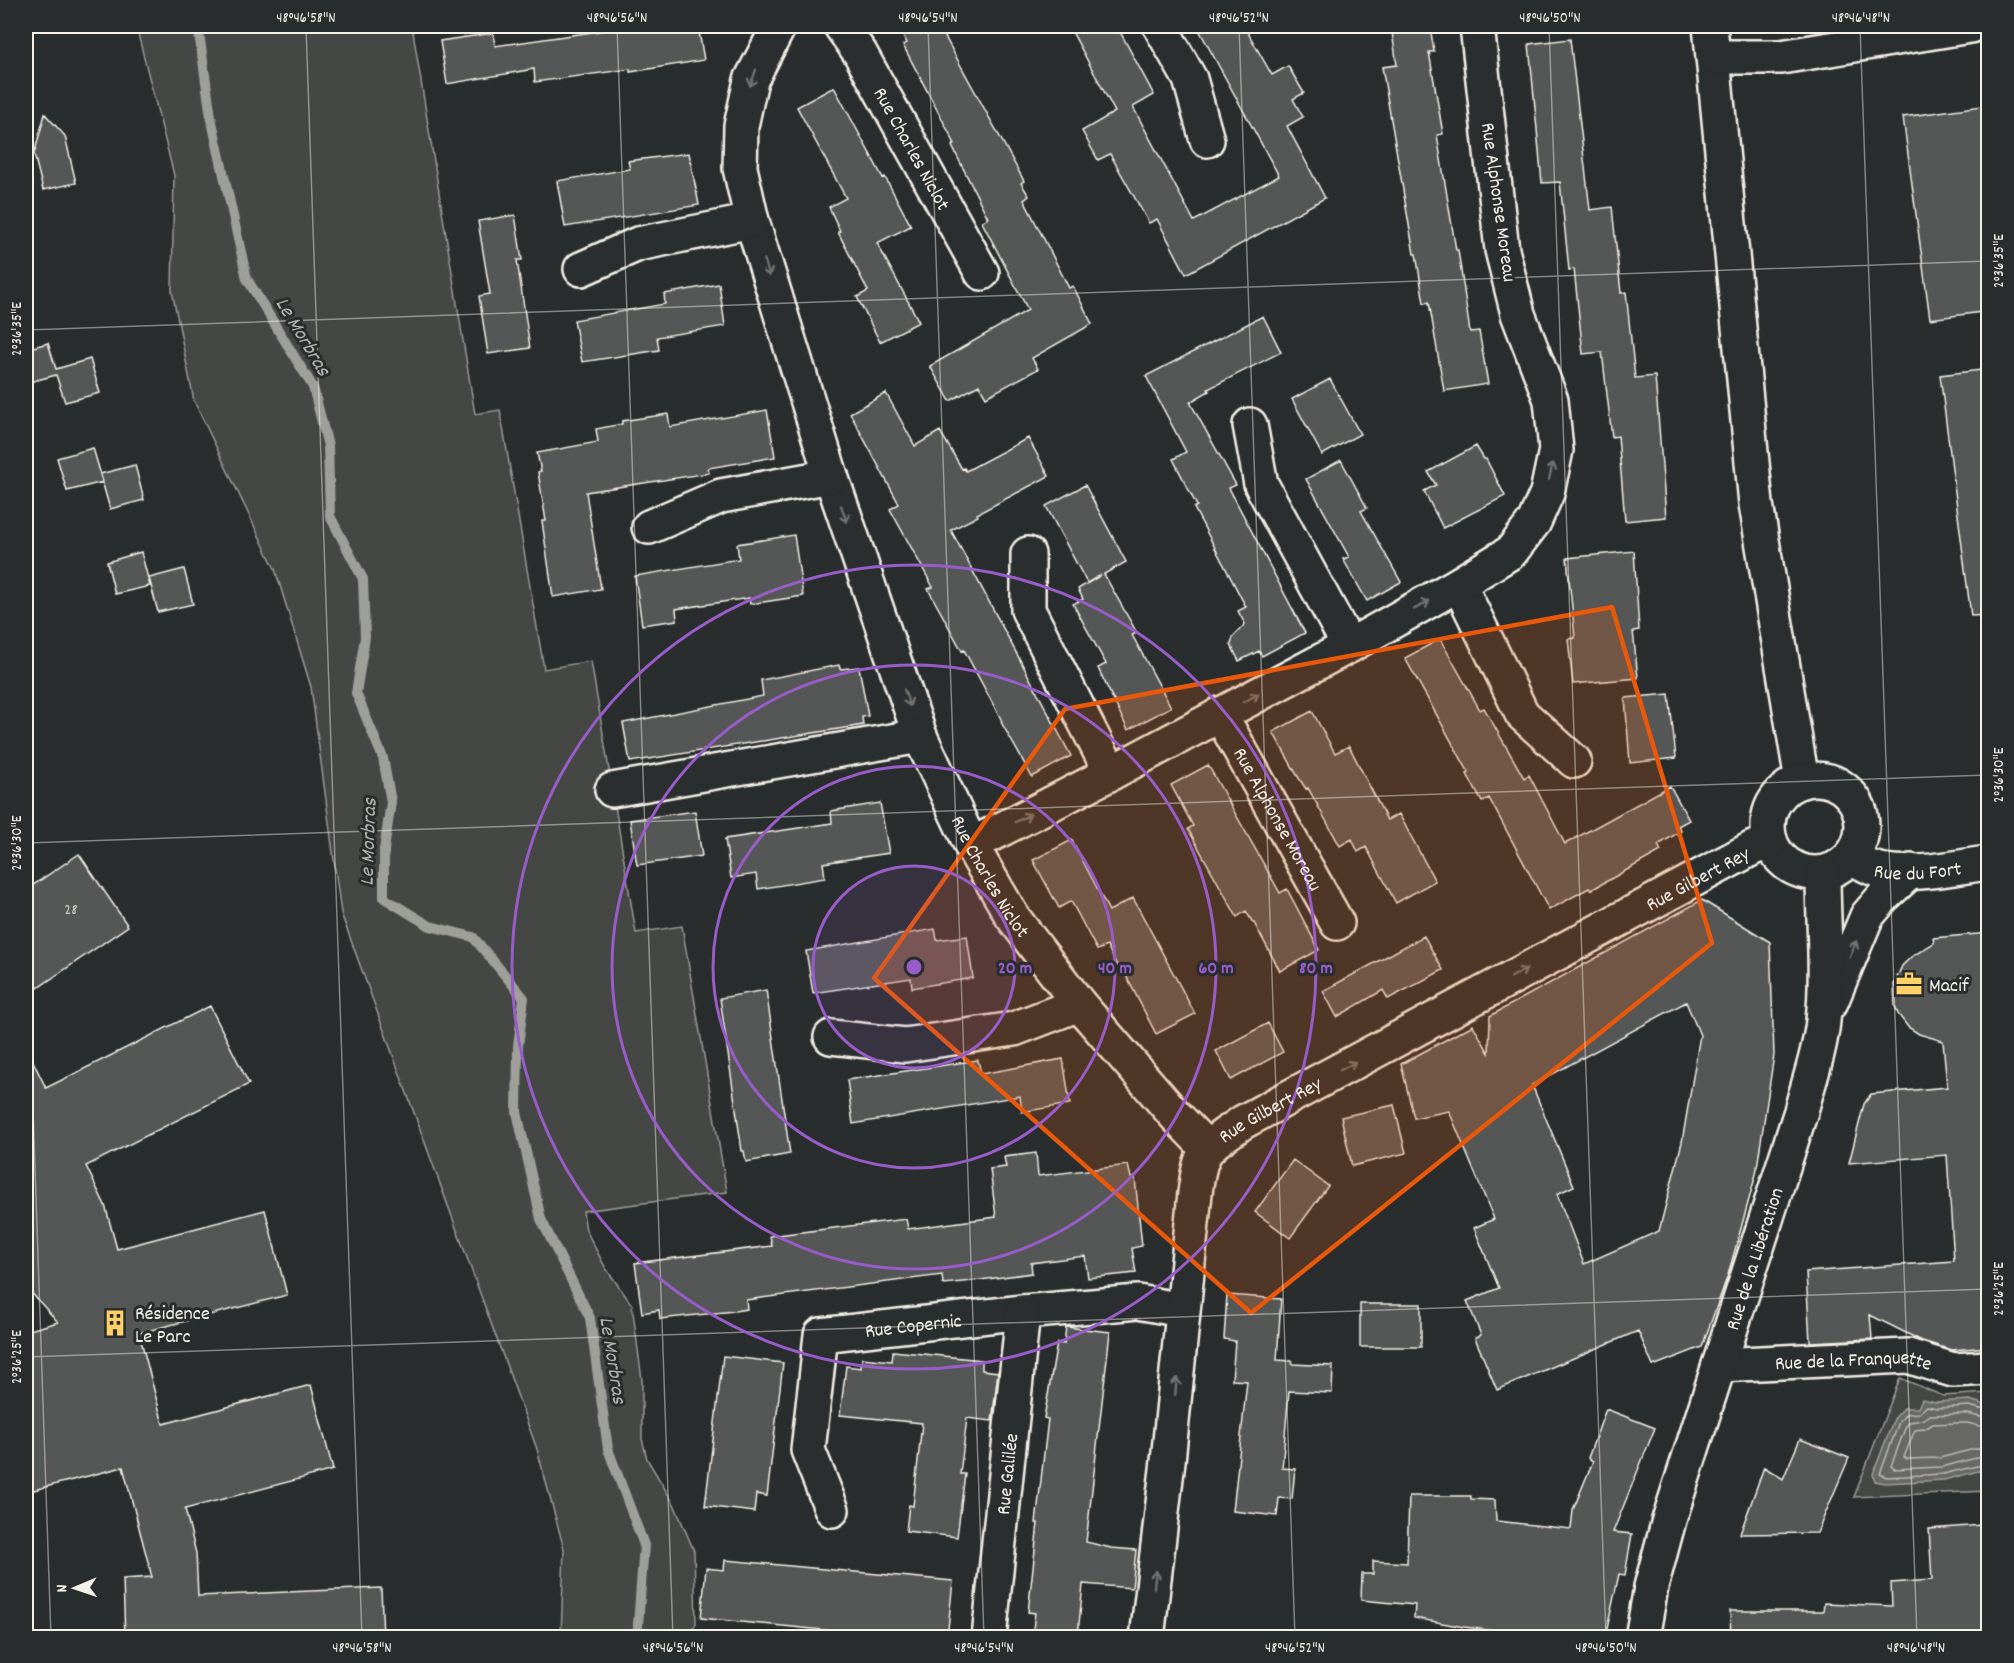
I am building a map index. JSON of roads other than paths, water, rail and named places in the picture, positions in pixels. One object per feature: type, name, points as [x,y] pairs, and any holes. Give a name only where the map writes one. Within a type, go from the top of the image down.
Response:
[{"type":"street","name":"Rue Charles Niclot","points":[[779,26],[751,80],[741,126],[740,168],[752,221],[831,476],[920,736],[971,845],[1012,916],[1079,1004],[1175,1115],[1207,1148]]},
{"type":"street","name":"Rue Charles Niclot","points":[[841,26],[860,53],[982,273]]},
{"type":"street","points":[[1160,26],[1190,79],[1207,140]]},
{"type":"street","name":"Rue Alphonse Moreau","points":[[971,845],[1349,646],[1459,584],[1511,552],[1534,522],[1546,493],[1556,450],[1551,400],[1518,314],[1502,250],[1477,26]]},
{"type":"street","points":[[1802,781],[1756,504],[1711,41],[1781,57],[1970,26]]},
{"type":"street","points":[[581,269],[638,244],[752,221]]},
{"type":"street","points":[[1250,425],[1261,484],[1349,646]]},
{"type":"street","points":[[649,527],[721,496],[831,476]]},
{"type":"street","points":[[1028,554],[1028,610],[1111,773]]},
{"type":"street","points":[[1459,584],[1522,714],[1574,761]]},
{"type":"street","name":"Rue Alphonse Moreau","points":[[1220,714],[1337,923]]},
{"type":"street","points":[[612,790],[920,736]]},
{"type":"street","points":[[1816,779],[1832,782],[1845,790],[1861,815],[1862,830],[1859,844],[1851,857],[1838,867],[1823,873],[1797,870],[1781,858],[1770,842],[1768,827],[1770,812],[1777,798],[1788,788],[1802,781],[1816,779]]},
{"type":"street","name":"Rue Gilbert Rey","points":[[1147,1638],[1167,1472],[1198,1170],[1207,1148],[1243,1122],[1753,848],[1770,842]]},
{"type":"street","name":"Rue du Fort","points":[[1851,857],[1871,867],[1889,871],[1911,871],[1989,862]]},
{"type":"street","points":[[1822,1023],[1867,916],[1911,871]]},
{"type":"street","name":"Rue de la Libération","points":[[1642,1638],[1659,1554],[1802,1111],[1822,1023],[1825,975],[1823,873]]},
{"type":"street","points":[[831,1037],[905,1046],[1014,1029],[1079,1004]]},
{"type":"street","name":"Rue Copernic","points":[[831,1510],[808,1450],[821,1335],[1023,1312],[1138,1302],[1182,1310]]},
{"type":"street","name":"Rue Galilée","points":[[989,1638],[1023,1312]]},
{"type":"street","name":"Rue de la Franquette","points":[[1719,1365],[1908,1356],[1953,1370],[1989,1368]]},
{"type":"water","points":[[1922,1399],[1936,1402],[1970,1400],[1988,1406],[1988,1472],[1978,1471],[1944,1480],[1885,1483],[1875,1481],[1873,1474],[1894,1419],[1904,1408],[1918,1408]]},
{"type":"waterway","name":"Le Morbras","points":[[198,26],[211,117],[247,279],[313,387],[328,446],[330,516],[363,579],[365,637],[356,693],[383,758],[391,802],[384,850],[384,898],[430,926],[473,937],[524,998],[518,1046],[517,1112],[541,1219],[590,1318],[608,1449],[644,1545],[637,1638]]},
{"type":"place","name":"Macif","points":[[1909,984]]},
{"type":"place","name":"Résidence Le Parc","points":[[115,1323]]}]
